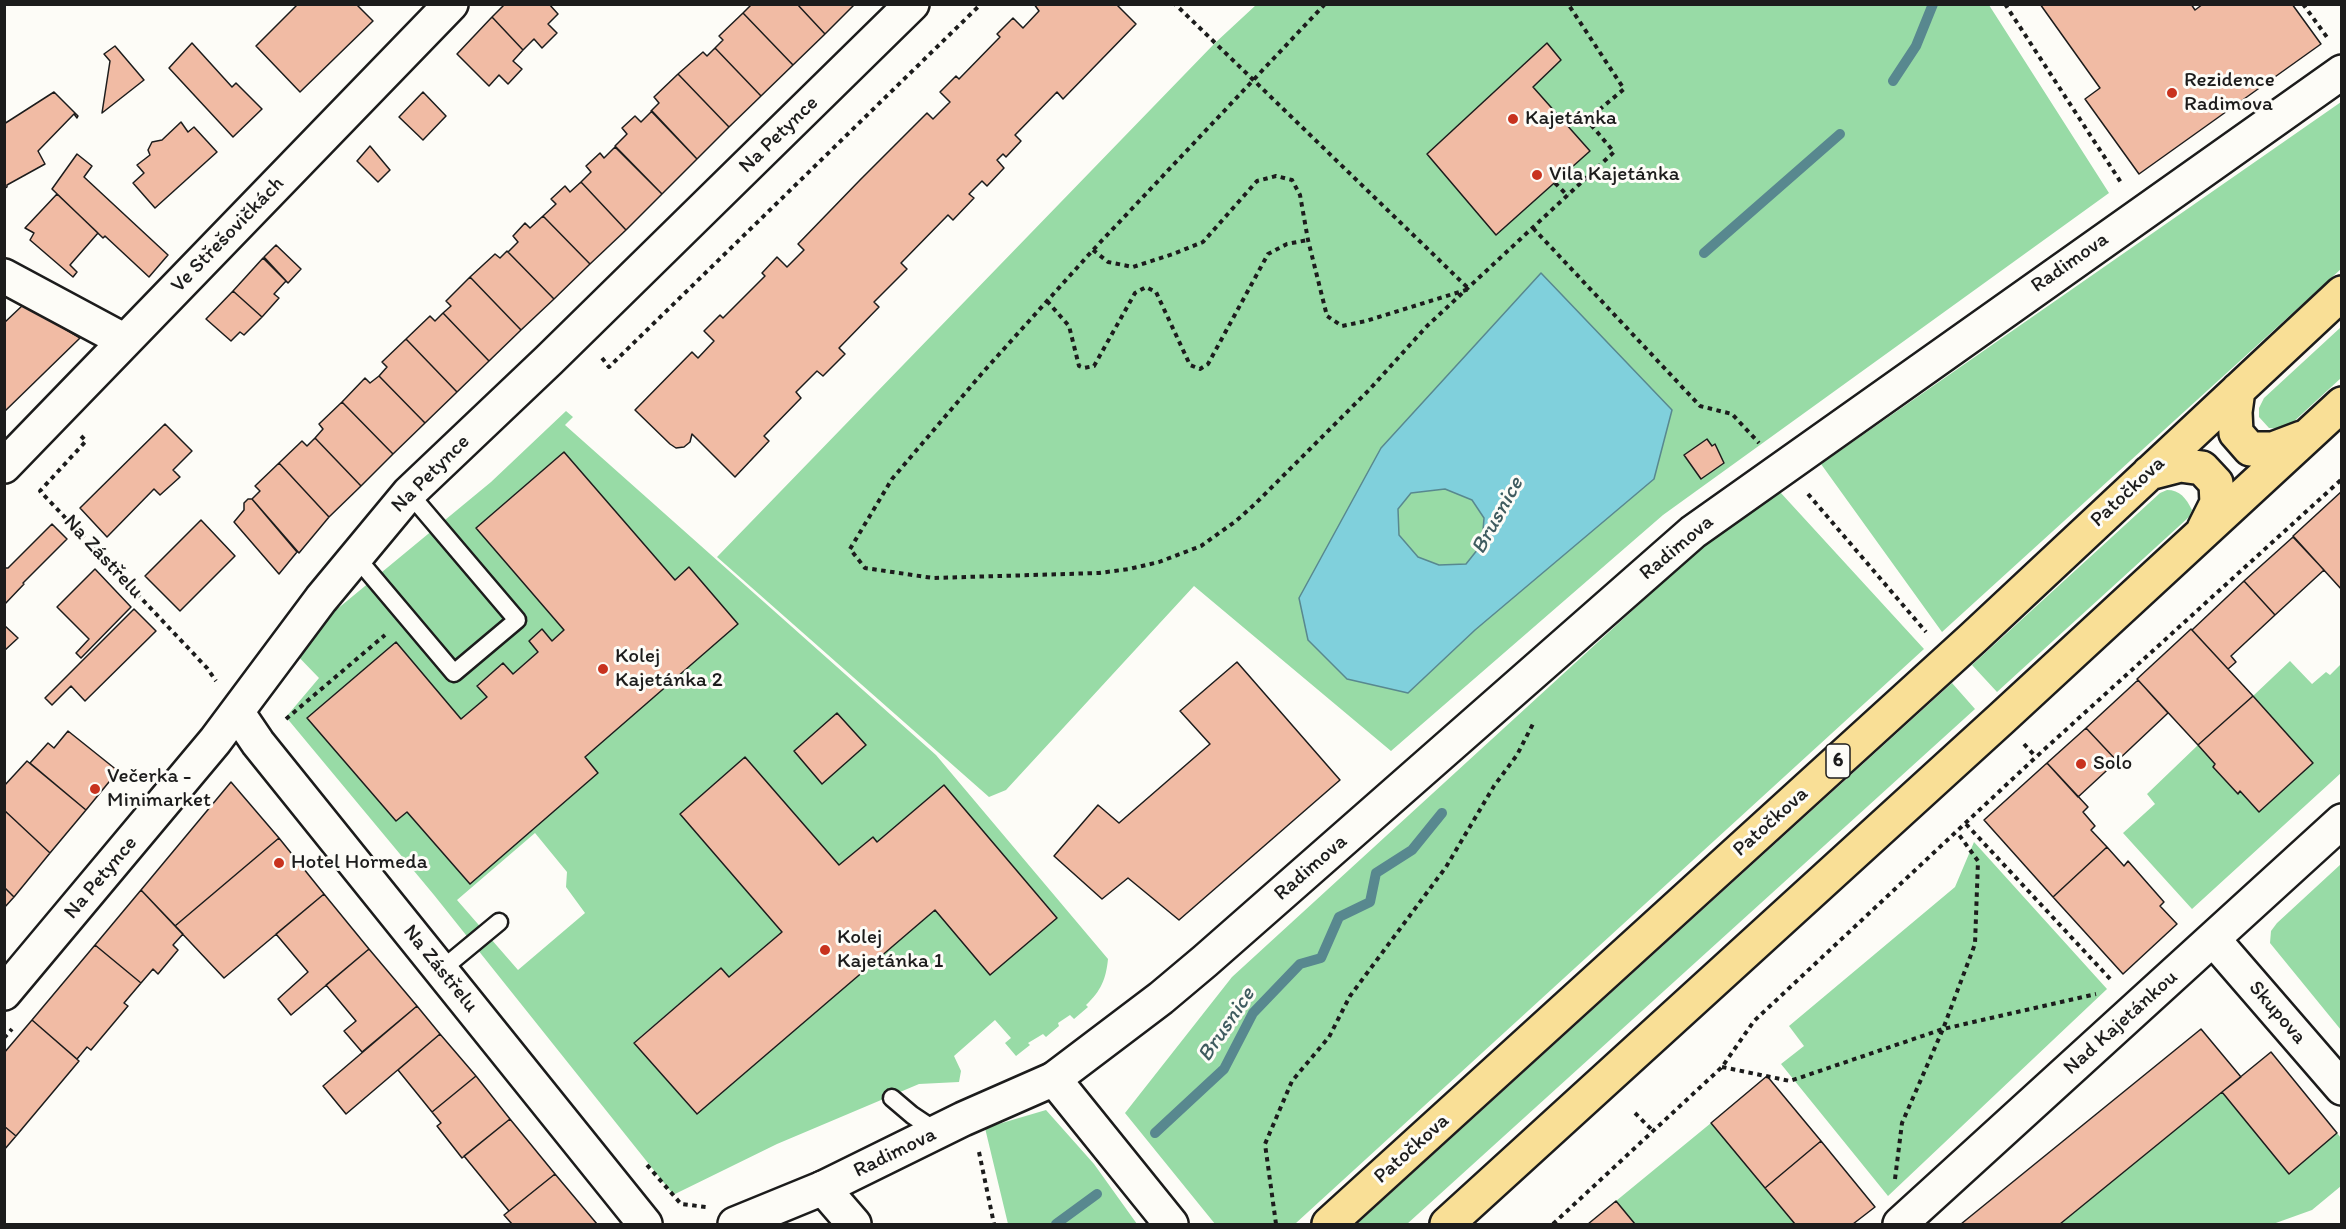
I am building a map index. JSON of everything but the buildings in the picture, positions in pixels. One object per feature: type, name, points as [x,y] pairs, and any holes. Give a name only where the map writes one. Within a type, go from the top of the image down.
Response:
[{"type":"main road","name":"Patočkova","points":[[1329,1224],[1973,638],[2342,293]]},
{"type":"main road","points":[[2238,390],[2235,412],[2236,433],[2250,448],[2273,449],[2306,437]]},
{"type":"main road","points":[[1447,1224],[2342,404]]},
{"type":"main road","points":[[2149,473],[2180,465],[2202,468],[2216,483],[2217,503],[2202,533]]},
{"type":"street","name":"Ve Střešovičkách","points":[[4,465],[451,4]]},
{"type":"street","name":"Na Petynce","points":[[4,993],[215,741],[356,557],[409,493],[577,333],[912,4]]},
{"type":"street","name":"Radimova","points":[[735,1224],[823,1188],[1054,1079],[1187,976],[1525,682],[1692,532],[2337,59]]},
{"type":"street","points":[[4,276],[125,341]]},
{"type":"street","name":"Na Zástřelu","points":[[237,712],[258,743],[645,1224]]},
{"type":"street","name":"Nad Kajetánkou","points":[[1900,1224],[2342,821]]},
{"type":"street","name":"Skupova","points":[[2213,939],[2342,1088]]},
{"type":"street","points":[[1054,1079],[1171,1224]]},
{"type":"street","points":[[823,1188],[855,1224]]},
{"type":"lane","points":[[356,557],[454,673],[517,620],[409,493]]},
{"type":"lane","points":[[441,970],[499,922]]},
{"type":"lane","points":[[892,1098],[912,1115],[951,1126]]},
{"type":"path","points":[[577,333],[609,366],[981,4]]},
{"type":"path","points":[[1175,4],[1468,290]]},
{"type":"path","points":[[1325,4],[1093,250],[892,479],[850,549],[865,568],[933,578],[1099,573],[1159,561],[1201,546],[1236,521],[1369,390],[1427,326],[1614,152],[1587,120],[1624,89],[1568,4]]},
{"type":"path","points":[[2005,4],[2128,192]]},
{"type":"path","points":[[2303,4],[2337,59]]},
{"type":"path","points":[[1093,250],[1108,262],[1133,267],[1203,242],[1257,181],[1276,176],[1292,180],[1300,195],[1308,240],[1327,316],[1342,326],[1468,290]]},
{"type":"path","points":[[1555,183],[1568,196]]},
{"type":"path","points":[[1533,228],[1700,406],[1732,414],[1760,445],[1784,466],[1933,641]]},
{"type":"path","points":[[1047,301],[1069,326],[1079,366],[1084,368],[1094,366],[1135,293],[1146,287],[1156,292],[1190,365],[1200,369],[1208,364],[1268,254],[1287,244],[1308,240]]},
{"type":"path","name":"Na Zástřelu","points":[[77,432],[86,441],[40,491],[207,668],[219,684]]},
{"type":"path","points":[[1553,1224],[1722,1067],[1754,1021],[2342,479]]},
{"type":"path","points":[[282,723],[406,617]]},
{"type":"path","points":[[1276,1224],[1265,1144],[1292,1081],[1329,1037],[1350,996],[1446,867],[1494,786],[1517,755],[1542,704],[1525,682]]},
{"type":"path","points":[[1966,824],[2117,986],[2107,990]]},
{"type":"path","points":[[1895,1179],[1902,1123],[1943,1029],[1975,944],[1978,861],[1957,832]]},
{"type":"path","points":[[1722,1067],[1790,1081],[1943,1029],[2097,994]]},
{"type":"path","points":[[4,1038],[12,1029]]},
{"type":"path","points":[[1635,1113],[1653,1131]]},
{"type":"path","points":[[951,1126],[976,1141],[994,1224]]},
{"type":"path","points":[[642,1159],[681,1204],[707,1207]]},
{"type":"green space","name":"Kajetánka","points":[[1256,5],[1989,5],[2109,193],[1663,515],[1391,751],[1194,586],[1006,790],[989,797],[717,557],[1215,43]],"holes":[[[1547,44],[1561,60],[1533,87],[1589,151],[1427,154]],[[1707,439],[1712,446],[1715,445],[1724,463],[1701,479],[1684,455]],[[1381,448],[1654,479],[1475,630],[1408,693]]]},
{"type":"green space","points":[[2341,102],[2341,269],[1942,632],[1821,464]]},
{"type":"green space","points":[[2341,327],[2341,378],[2290,425],[2280,429],[2269,428],[2259,417],[2259,408],[2264,398]]},
{"type":"green space","points":[[566,411],[573,417],[565,425],[936,755],[1108,959],[1102,984],[1086,1005],[1088,1007],[1074,1019],[1070,1015],[1058,1023],[1059,1026],[1046,1037],[1043,1034],[1028,1043],[1030,1045],[1016,1056],[1005,1043],[1011,1038],[995,1020],[954,1056],[961,1071],[959,1082],[919,1084],[777,1144],[675,1194],[672,1193],[434,895],[286,717],[319,678],[290,648],[491,482]],"holes":[[[564,452],[675,580],[689,567],[738,624],[585,757],[598,773],[407,812],[396,821],[395,643],[461,719],[487,697],[477,685],[503,663],[513,674],[538,652],[529,641],[542,629],[552,641],[564,630],[476,528]],[[745,757],[839,865],[873,837],[877,842],[944,786],[1057,917],[990,974],[935,910],[696,1114],[634,1042],[721,968],[729,977],[782,932],[680,814]],[[535,833],[567,872],[566,887],[585,913],[518,970],[457,900]]]},
{"type":"green space","points":[[1445,489],[1472,500],[1484,518],[1482,545],[1466,564],[1439,565],[1418,557],[1399,535],[1398,509],[1411,493]]},
{"type":"green space","points":[[2167,490],[2176,491],[2185,498],[2192,510],[2189,517],[1997,692],[1972,665],[2160,493]]},
{"type":"green space","points":[[1780,492],[1924,649],[1296,1223],[1215,1224],[1125,1113],[1232,977],[1704,545]]},
{"type":"green space","points":[[2290,661],[2312,684],[2326,672],[2330,675],[2341,664],[2341,773],[2192,909],[2123,833],[2155,804],[2147,794],[2198,745],[2215,764],[2213,767],[2237,793],[2240,791],[2259,812],[2313,763],[2253,696]]},
{"type":"green space","points":[[1952,683],[1975,709],[1407,1224],[1357,1224]]},
{"type":"green space","points":[[1974,842],[2107,989],[1888,1196],[1781,1064],[1804,1046],[1789,1026],[1955,887]]},
{"type":"green space","points":[[2341,864],[2341,1030],[2270,943],[2271,931],[2277,923]]},
{"type":"green space","points":[[2222,1092],[2289,1174],[2337,1133],[2341,1138],[2341,1186],[2312,1210],[2273,1224],[2060,1224]]},
{"type":"green space","points":[[1046,1110],[1094,1164],[1137,1224],[1008,1224],[985,1128]]},
{"type":"green space","points":[[1711,1123],[1795,1224],[1635,1224],[1616,1201]]},
{"type":"water","points":[[1541,273],[1672,410],[1654,479],[1475,630],[1408,693],[1347,679],[1308,640],[1299,598],[1381,448]],"holes":[[[1445,489],[1472,500],[1484,518],[1482,544],[1466,564],[1439,565],[1418,557],[1399,535],[1398,509],[1411,493]]]},
{"type":"waterway","name":"Brusnice","points":[[1893,81],[1916,46],[1933,4]]},
{"type":"waterway","name":"Brusnice","points":[[1704,253],[1840,134]]},
{"type":"waterway","name":"Brusnice","points":[[1155,1133],[1224,1069],[1253,1013],[1300,964],[1321,958],[1339,917],[1370,902],[1376,873],[1412,850],[1442,813]]},
{"type":"waterway","name":"Brusnice","points":[[1056,1224],[1097,1194]]},
{"type":"place","name":"Rezidence Radimova","points":[[2172,93]]},
{"type":"place","name":"Kajetánka","points":[[1513,119]]},
{"type":"place","name":"Vila Kajetánka","points":[[1537,175]]},
{"type":"place","name":"Kolej Kajetánka 2","points":[[603,669]]},
{"type":"place","name":"Solo","points":[[2081,764]]},
{"type":"place","name":"Večerka - Minimarket","points":[[95,789]]},
{"type":"place","name":"Hotel Hormeda","points":[[279,863]]},
{"type":"place","name":"Kolej Kajetánka 1","points":[[825,950]]}]
